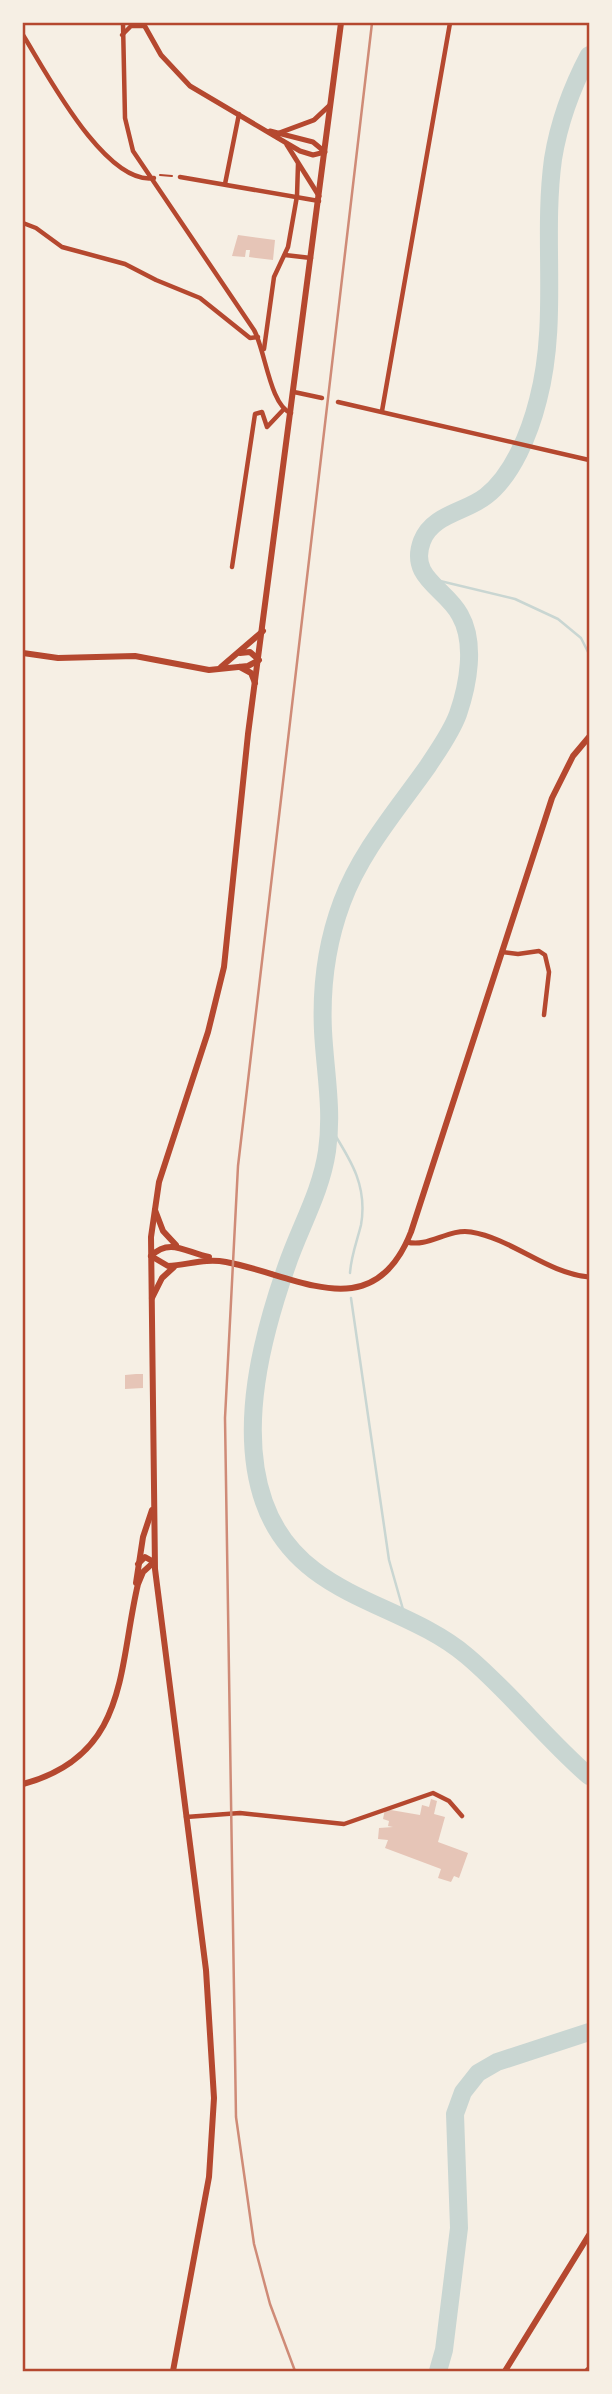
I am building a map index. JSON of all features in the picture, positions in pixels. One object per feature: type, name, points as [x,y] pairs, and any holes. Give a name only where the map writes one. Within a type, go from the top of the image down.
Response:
[{"type":"main road","points":[[173,2371],[205,2206],[214,2124],[208,1992],[154,1562],[151,1256],[154,1207],[167,1151],[208,1032],[221,982],[259,660],[341,23]]},
{"type":"main road","points":[[220,668],[263,631]]},
{"type":"main road","points":[[240,653],[250,652],[259,660]]},
{"type":"main road","points":[[23,653],[58,658],[135,656],[202,669],[238,666],[259,660]]},
{"type":"main road","points":[[238,666],[250,672],[256,684]]},
{"type":"main road","points":[[151,1256],[166,1245],[311,1286],[346,1290],[367,1284],[393,1263],[407,1242],[552,798],[569,763],[589,737]]},
{"type":"main road","points":[[154,1207],[167,1236],[180,1248]]},
{"type":"main road","points":[[151,1256],[164,1265],[215,1260],[262,1271]]},
{"type":"main road","points":[[151,1300],[162,1278],[178,1264]]},
{"type":"main road","points":[[23,1784],[63,1766],[87,1747],[103,1728],[119,1689],[138,1564],[144,1532],[152,1510]]},
{"type":"main road","points":[[138,1564],[145,1557],[154,1562]]},
{"type":"main road","points":[[134,1599],[141,1576],[154,1562]]},
{"type":"main road","points":[[141,1576],[148,1573],[156,1580]]},
{"type":"main road","points":[[505,2371],[589,2235]]},
{"type":"street","points":[[123,23],[127,132],[139,163],[153,178],[258,337],[271,383],[284,409],[292,413]]},
{"type":"street","points":[[382,411],[450,23]]},
{"type":"street","points":[[122,35],[132,25],[144,25],[154,46],[183,80],[307,154],[325,152]]},
{"type":"street","points":[[23,35],[95,147],[139,176],[153,178]]},
{"type":"street","points":[[273,132],[314,120],[330,106]]},
{"type":"street","points":[[225,184],[239,114]]},
{"type":"street","points":[[273,132],[313,142],[325,152]]},
{"type":"street","points":[[283,140],[319,198]]},
{"type":"street","points":[[263,349],[268,338],[274,277],[285,255],[298,196],[297,159]]},
{"type":"street","points":[[180,177],[319,198]]},
{"type":"street","points":[[23,223],[36,228],[64,248],[125,264],[156,281],[198,296],[250,338],[258,337]]},
{"type":"street","points":[[285,255],[311,258]]},
{"type":"street","points":[[294,392],[322,398]]},
{"type":"street","points":[[338,401],[589,460]]},
{"type":"street","points":[[232,567],[256,414],[262,412],[267,427],[284,409]]},
{"type":"street","points":[[502,952],[518,954],[539,951],[545,955],[548,972],[544,1015]]},
{"type":"street","points":[[407,1242],[419,1243],[461,1231],[474,1232],[558,1270],[589,1277]]},
{"type":"street","points":[[185,1817],[240,1813],[344,1824],[430,1793],[449,1801],[463,1816]]},
{"type":"path","points":[[153,178],[165,175],[180,177]]},
{"type":"building","points":[[238,235],[275,240],[273,260],[249,257],[250,250],[246,250],[245,257],[232,256]]},
{"type":"building","points":[[143,1374],[143,1388],[125,1389],[125,1375]]},
{"type":"building","points":[[431,1799],[437,1801],[434,1814],[445,1817],[438,1842],[468,1853],[459,1878],[454,1876],[451,1882],[438,1878],[441,1869],[385,1848],[388,1840],[378,1839],[379,1828],[393,1827],[388,1826],[389,1821],[383,1819],[385,1809],[420,1815],[422,1805],[429,1807]]},
{"type":"waterway","points":[[589,55],[567,105],[553,159],[549,220],[548,340],[538,400],[530,426],[512,465],[496,487],[478,501],[441,519],[433,525],[422,541],[419,554],[424,574],[454,606],[468,638],[469,664],[462,703],[445,741],[359,865],[337,917],[326,965],[323,998],[329,1106],[327,1151],[320,1181],[287,1265],[269,1322],[256,1382],[253,1413],[256,1473],[264,1502],[280,1534],[301,1559],[326,1579],[441,1637],[467,1656],[589,1776]]},
{"type":"waterway","points":[[421,569],[436,580],[515,599],[558,619],[581,638],[589,654]]},
{"type":"waterway","points":[[330,1127],[356,1173],[362,1197],[361,1225],[350,1273]]},
{"type":"waterway","points":[[351,1298],[389,1560],[406,1620]]},
{"type":"waterway","points":[[438,2371],[444,2350],[459,2228],[455,2114],[463,2092],[478,2073],[497,2062],[589,2032]]},
{"type":"railway","points":[[295,2371],[270,2304],[254,2244],[236,2117],[225,1418],[238,1166],[372,23]]}]
